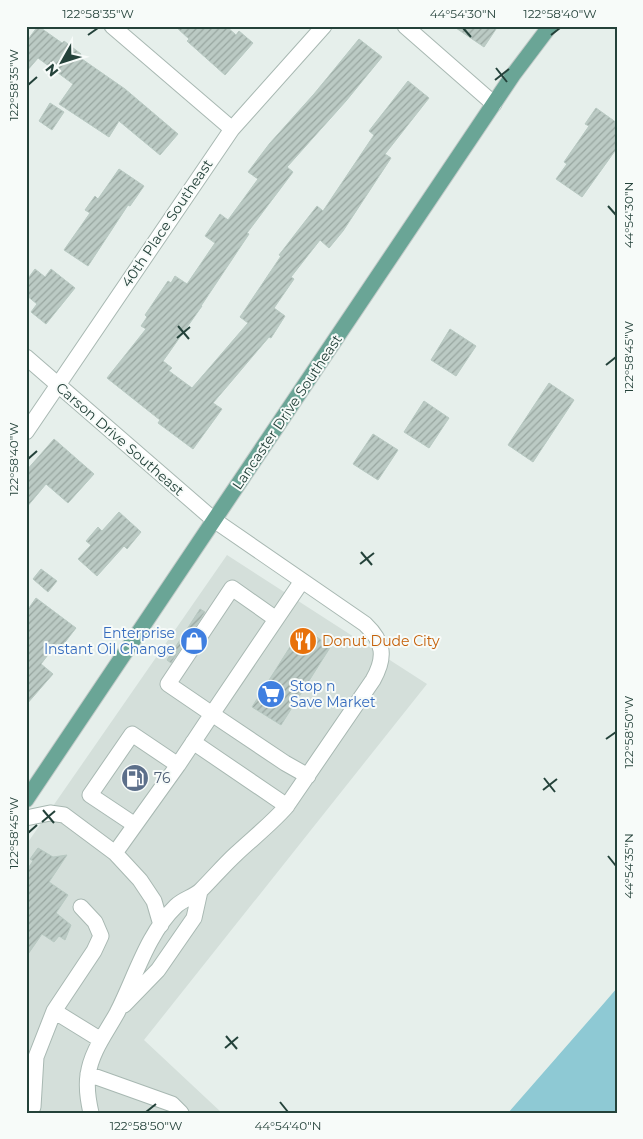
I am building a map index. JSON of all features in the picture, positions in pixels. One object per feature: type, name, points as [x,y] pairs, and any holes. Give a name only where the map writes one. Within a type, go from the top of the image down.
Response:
[{"type":"main road","name":"Lancaster Drive Southeast","points":[[28,792],[494,104],[550,26]]},
{"type":"street","points":[[112,26],[232,129]]},
{"type":"street","name":"40th Place Southeast","points":[[26,432],[232,129],[324,26]]},
{"type":"street","points":[[405,26],[494,104]]},
{"type":"street","name":"Carson Drive Southeast","points":[[26,357],[214,520],[365,624],[378,639],[382,659],[373,680],[308,776],[270,825],[222,866],[200,891]]},
{"type":"street","points":[[115,853],[178,766],[192,742],[302,581]]},
{"type":"street","points":[[276,619],[232,588],[168,684],[285,763],[308,776]]},
{"type":"street","points":[[135,825],[90,795],[132,734],[178,766]]},
{"type":"street","points":[[192,742],[286,806]]},
{"type":"street","points":[[26,818],[50,813],[64,815],[115,853],[134,873],[154,901],[161,925]]},
{"type":"street","points":[[91,1113],[87,1090],[88,1074],[101,1040],[116,1014],[144,954],[161,925],[176,906],[200,891]]},
{"type":"street","points":[[116,1014],[158,970],[194,918],[200,891]]},
{"type":"street","points":[[33,1107],[36,1057],[54,1011],[94,952],[101,936],[95,922],[81,907]]},
{"type":"street","points":[[54,1011],[101,1040]]},
{"type":"street","points":[[88,1074],[172,1104],[181,1113]]},
{"type":"shaded area","points":[[227,555],[427,684],[144,1040],[222,1113],[26,1113],[26,845]]},
{"type":"water","points":[[617,988],[617,1113],[508,1113],[605,1002]]},
{"type":"building","points":[[38,26],[62,43],[64,41],[81,54],[79,57],[125,89],[178,134],[160,155],[119,121],[109,137],[59,104],[73,84],[38,58],[26,72],[26,42]]},
{"type":"building","points":[[175,26],[226,26],[236,35],[239,31],[253,43],[225,75],[187,41],[189,39]]},
{"type":"building","points":[[453,26],[498,26],[484,47]]},
{"type":"building","points":[[359,39],[382,57],[346,101],[287,167],[293,172],[247,233],[249,234],[202,306],[163,361],[172,368],[169,371],[192,388],[248,323],[240,317],[281,256],[279,255],[317,206],[323,211],[374,135],[369,131],[408,81],[429,98],[385,154],[391,158],[343,231],[329,248],[320,240],[291,277],[294,279],[274,308],[285,316],[271,338],[269,337],[213,403],[222,409],[193,449],[158,423],[160,420],[107,378],[146,329],[141,326],[147,317],[145,315],[168,281],[171,283],[175,276],[187,284],[215,243],[205,236],[220,214],[228,220],[258,179],[248,172],[270,143],[314,94]]},
{"type":"building","points":[[50,103],[64,112],[52,130],[39,121]]},
{"type":"building","points":[[596,108],[617,123],[617,148],[582,197],[556,179],[567,164],[564,162],[589,126],[585,124]]},
{"type":"building","points":[[119,169],[144,186],[130,206],[128,205],[88,266],[64,250],[90,213],[85,210],[95,196],[98,199]]},
{"type":"building","points":[[35,269],[45,277],[51,269],[75,288],[46,324],[31,312],[37,304],[26,295],[26,281]]},
{"type":"building","points":[[450,329],[476,346],[456,376],[431,360]]},
{"type":"building","points":[[549,383],[574,400],[533,462],[508,445]]},
{"type":"building","points":[[424,401],[449,418],[429,448],[404,432]]},
{"type":"building","points":[[373,434],[398,450],[378,480],[353,464]]},
{"type":"building","points":[[54,439],[94,474],[68,503],[46,484],[26,508],[26,471]]},
{"type":"building","points":[[119,512],[141,532],[127,549],[124,546],[97,576],[78,559],[91,545],[86,541],[98,527],[102,531]]},
{"type":"building","points":[[41,569],[57,581],[48,592],[33,579]]},
{"type":"building","points":[[36,598],[76,628],[62,646],[57,643],[41,664],[53,674],[26,705],[26,612]]},
{"type":"building","points":[[200,609],[205,612],[171,663],[167,660]]},
{"type":"building","points":[[302,628],[331,646],[281,725],[252,707]]},
{"type":"building","points":[[38,848],[53,857],[67,855],[49,882],[68,895],[56,913],[71,925],[65,940],[59,936],[54,942],[42,934],[26,957],[26,871],[33,861],[30,859]]},
{"type":"place","name":"Enterprise Instant Oil Change","points":[[194,641]]},
{"type":"place","name":"Donut Dude City","points":[[303,641]]},
{"type":"place","name":"Stop n Save Market","points":[[271,694]]},
{"type":"place","name":"76","points":[[135,778]]}]
